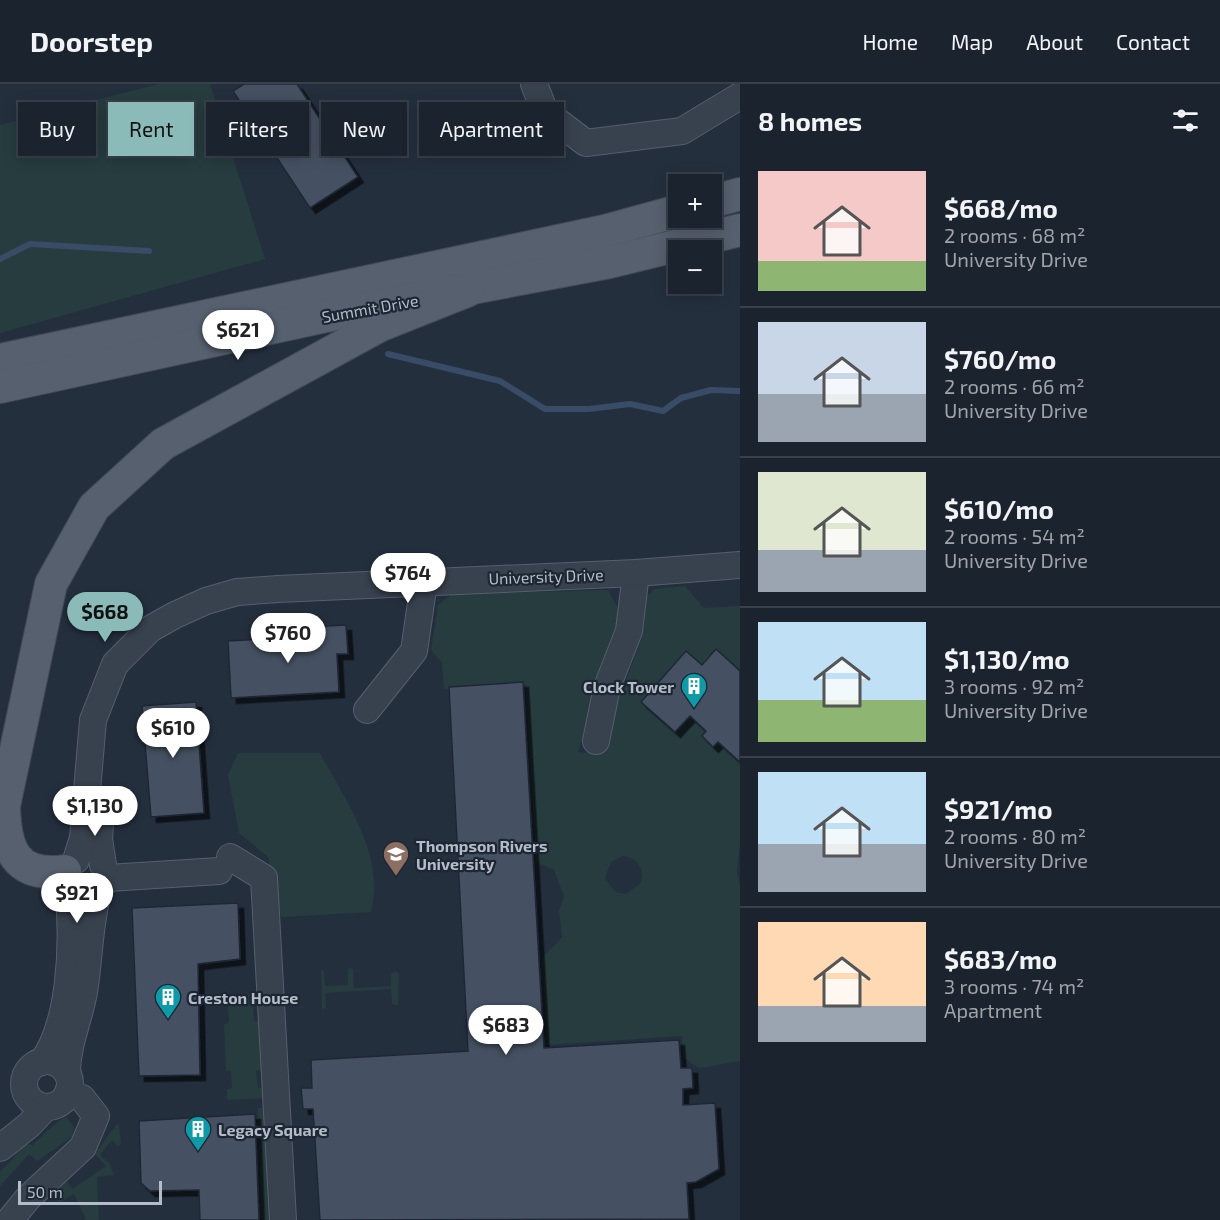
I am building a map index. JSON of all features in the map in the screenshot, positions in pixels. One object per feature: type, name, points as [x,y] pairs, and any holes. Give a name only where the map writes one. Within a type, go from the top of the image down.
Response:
[{"type":"main road","points":[[722,199],[740,194]]},
{"type":"main road","name":"Summit Drive","points":[[0,360],[605,231],[668,214]]},
{"type":"main road","name":"Summit Drive","points":[[0,387],[340,313],[467,291],[610,262],[737,232]]},
{"type":"main road","points":[[70,876],[47,873],[20,863],[9,849],[4,832],[3,806],[51,584],[94,507],[163,444],[379,326],[467,291]]},
{"type":"street","points":[[534,84],[545,112],[586,143],[682,131],[740,96]]},
{"type":"street","name":"University Drive","points":[[42,1062],[53,1047],[59,1029],[72,924],[70,876],[83,837],[91,736],[101,697],[115,664],[150,629],[206,602],[237,592],[636,573],[740,565]]},
{"type":"street","points":[[596,741],[607,687],[629,631],[636,573]]},
{"type":"street","points":[[367,710],[414,651],[424,582]]},
{"type":"street","name":"University Drive","points":[[105,872],[99,839],[104,745],[109,722],[127,669],[176,615]]},
{"type":"street","points":[[10,1220],[28,1198],[83,1147],[96,1116],[68,1083],[56,1063],[42,1062],[30,1069],[26,1075],[25,1090],[37,1102],[59,1103],[68,1083],[67,1055],[84,993],[90,925],[96,901],[106,891],[105,872],[90,858],[70,876],[82,903],[96,901]]},
{"type":"street","points":[[105,872],[225,864],[264,878],[283,1220]]},
{"type":"street","points":[[7,1141],[29,1125],[37,1102]]},
{"type":"green space","points":[[158,84],[210,84],[216,102],[206,102],[206,156],[233,156],[265,259],[0,333],[0,125],[18,120],[18,156],[96,156],[96,102],[89,102]]},
{"type":"green space","points":[[685,586],[704,608],[740,606],[740,843],[737,872],[740,885],[740,1061],[699,1068],[683,1057],[682,1036],[548,1045],[542,958],[562,937],[559,911],[564,896],[554,870],[536,862],[526,684],[444,689],[442,663],[431,650],[438,605],[452,594],[608,590],[622,615],[578,752],[599,754],[642,637],[647,596],[654,589]],"holes":[[[623,856],[639,865],[642,873],[641,883],[626,894],[615,892],[605,878],[611,862]]]},
{"type":"green space","points":[[238,753],[320,753],[352,810],[368,850],[373,870],[374,891],[371,912],[281,917],[268,857],[239,833],[228,775]]},
{"type":"green space","points":[[321,969],[324,971],[325,986],[348,985],[348,969],[353,969],[354,988],[391,986],[391,974],[396,971],[399,974],[398,1005],[392,1004],[391,989],[325,993],[326,1008],[322,1009]]},
{"type":"green space","points":[[261,994],[262,1004],[253,1005],[254,1021],[264,1021],[267,1069],[256,1071],[258,1088],[267,1087],[267,1098],[227,1100],[227,1089],[232,1088],[231,1071],[226,1071],[224,1024],[229,1023],[228,1006],[224,1006],[224,996]]},
{"type":"green space","points":[[258,1108],[268,1108],[273,1220],[262,1220]]},
{"type":"green space","points":[[66,1117],[74,1127],[72,1137],[37,1161],[29,1154],[0,1186],[0,1172],[26,1144],[33,1145]]},
{"type":"green space","points":[[116,1125],[119,1125],[121,1144],[118,1146],[112,1140],[100,1155],[110,1164],[114,1175],[97,1177],[99,1220],[86,1220],[74,1194],[59,1203],[57,1186],[63,1176],[72,1189],[106,1166],[95,1154]]},
{"type":"building","points":[[244,84],[297,84],[309,102],[240,102],[233,91]]},
{"type":"building","points":[[309,102],[321,121],[321,156],[344,156],[358,177],[310,208],[276,156],[309,156]]},
{"type":"building","points":[[346,625],[348,654],[337,654],[339,692],[231,698],[228,641],[308,637],[307,627]]},
{"type":"building","name":"Clock Tower","points":[[716,649],[740,671],[740,762],[718,742],[713,747],[702,736],[706,731],[690,716],[675,732],[641,702],[686,651],[702,665]]},
{"type":"building","points":[[523,682],[544,1048],[679,1040],[681,1068],[692,1068],[693,1088],[683,1089],[683,1105],[715,1103],[719,1169],[696,1182],[687,1183],[689,1219],[320,1220],[313,1109],[303,1109],[301,1088],[312,1088],[311,1060],[468,1051],[449,687]]},
{"type":"building","points":[[196,702],[204,813],[151,817],[142,706]]},
{"type":"building","name":"Creston House","points":[[238,903],[240,959],[198,964],[200,1075],[139,1076],[132,908]]},
{"type":"building","name":"Legacy Square","points":[[255,1114],[259,1220],[200,1220],[199,1190],[150,1191],[141,1183],[139,1121]]},
{"type":"waterway","points":[[0,259],[30,244],[149,251]]},
{"type":"waterway","points":[[388,354],[500,381],[545,409],[589,409],[630,404],[663,411],[681,398],[711,390],[740,391]]},
{"type":"place","name":"Clock Tower","points":[[694,709]]},
{"type":"place","name":"Thompson Rivers University","points":[[396,877]]},
{"type":"place","name":"Creston House","points":[[168,1020]]},
{"type":"place","name":"Legacy Square","points":[[198,1152]]}]
